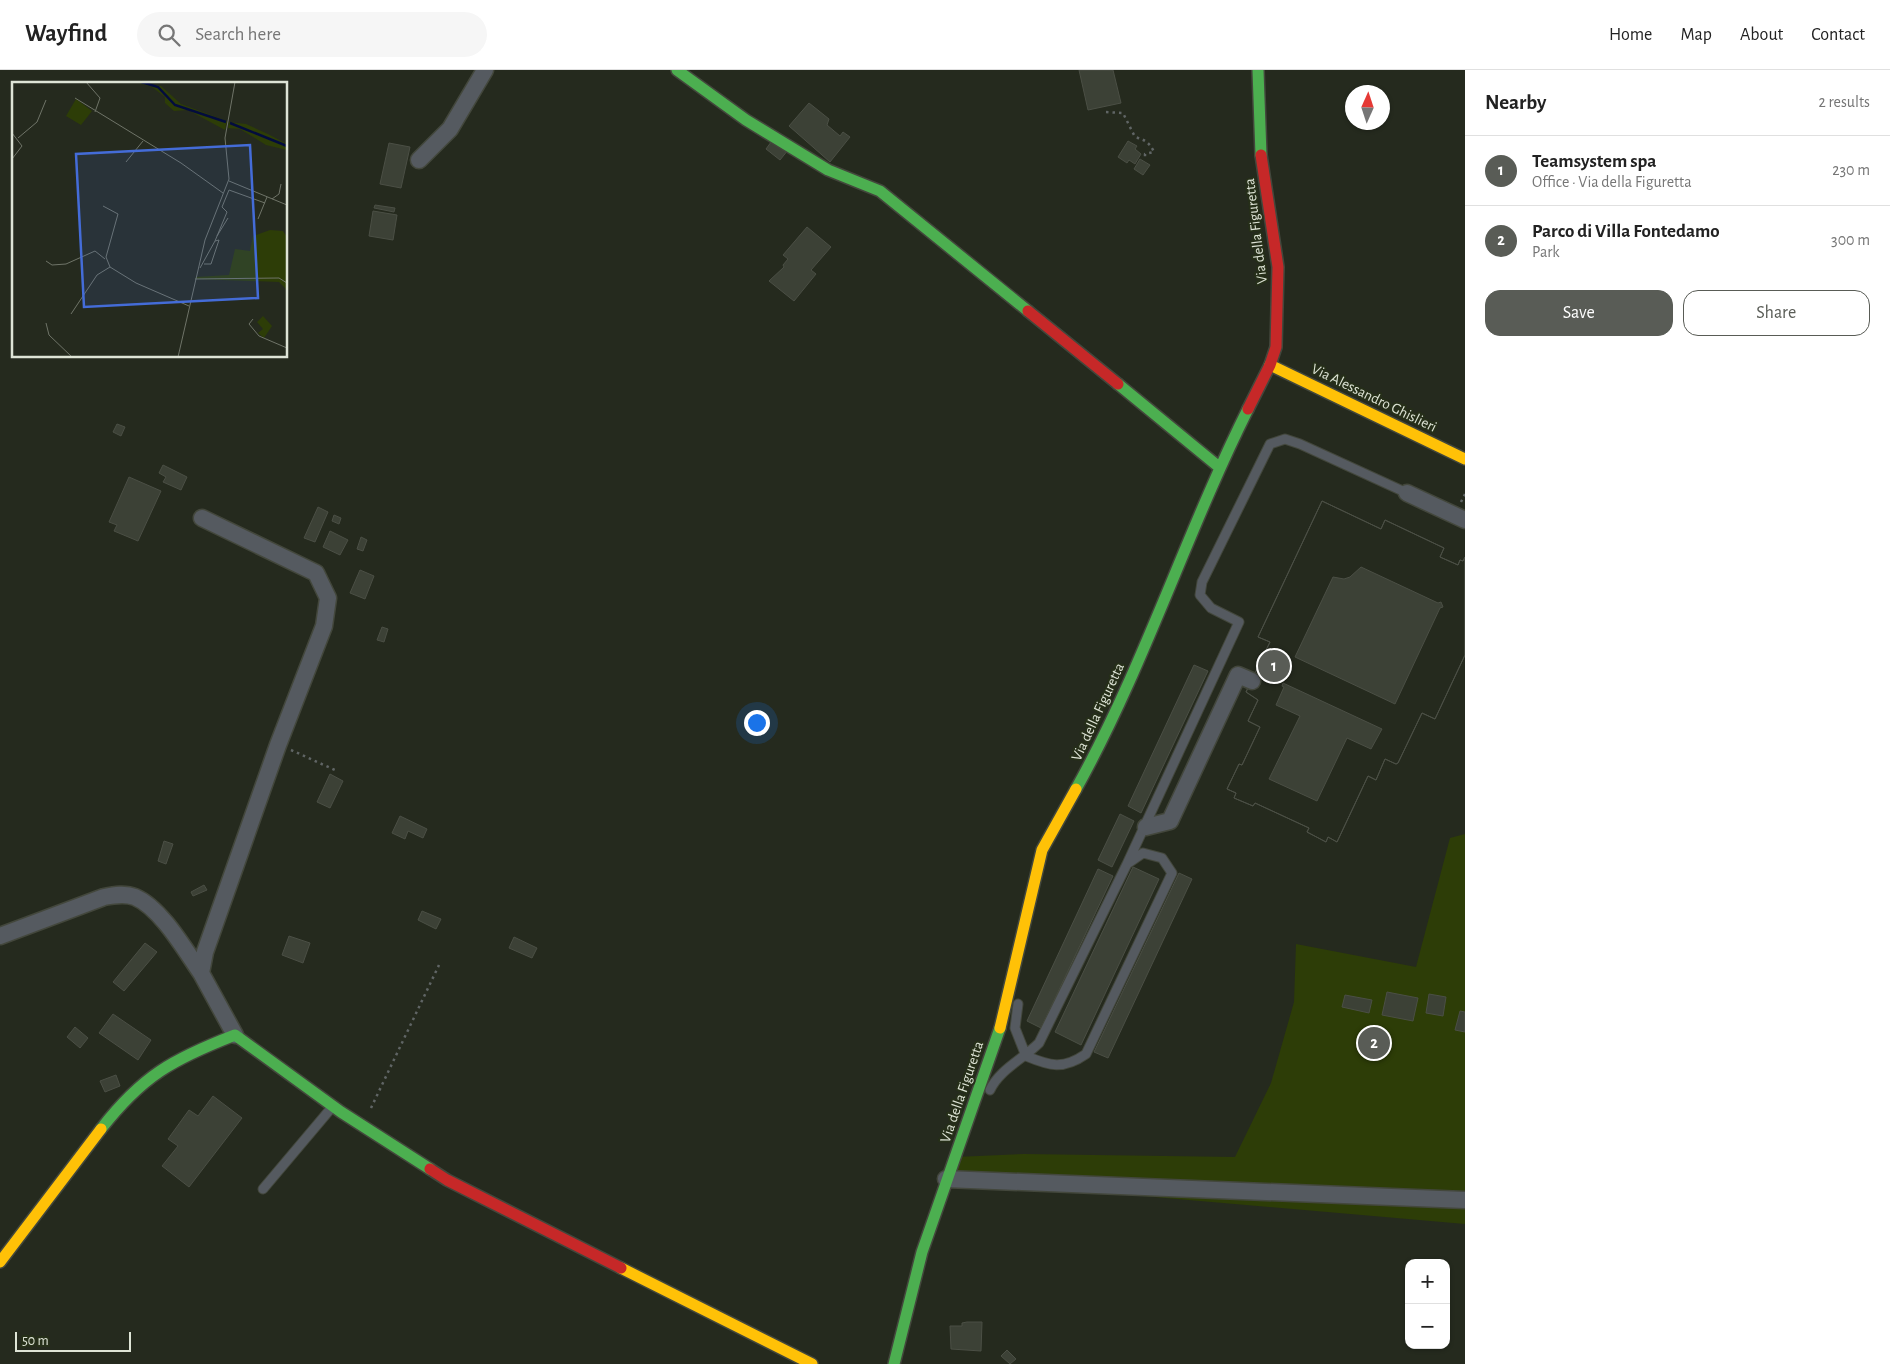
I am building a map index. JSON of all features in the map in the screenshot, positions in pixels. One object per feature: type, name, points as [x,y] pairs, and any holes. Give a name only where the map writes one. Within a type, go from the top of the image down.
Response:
[{"type":"street","points":[[419,160],[450,129],[485,70]]},
{"type":"street","points":[[677,70],[746,120],[828,170],[880,192],[1220,467]]},
{"type":"street","name":"Via della Figuretta","points":[[894,1364],[922,1252],[1004,1016],[1042,850],[1095,755],[1148,640],[1220,467],[1270,365],[1276,347],[1278,267],[1260,145],[1258,70]]},
{"type":"street","name":"Via Alessandro Ghislieri","points":[[1270,365],[1465,459]]},
{"type":"street","points":[[1407,493],[1465,520]]},
{"type":"street","points":[[201,973],[205,952],[278,745],[324,626],[328,598],[316,573],[202,518]]},
{"type":"street","points":[[1146,827],[1170,821],[1238,675],[1252,681]]},
{"type":"street","points":[[0,936],[104,897],[121,894],[134,896],[158,915],[201,973],[235,1035],[333,1106],[447,1180],[812,1364]]},
{"type":"street","points":[[0,1262],[122,1102],[150,1077],[189,1053],[235,1035]]},
{"type":"street","points":[[946,1179],[1465,1200]]},
{"type":"lane","points":[[968,1122],[982,1106],[995,1078],[1026,1056],[1039,1043],[1146,827],[1239,622],[1211,608],[1200,595],[1202,582],[1270,444],[1285,439],[1300,444],[1407,493]]},
{"type":"lane","points":[[1030,902],[1015,1028],[1026,1056],[1046,1064],[1072,1064],[1086,1054],[1172,873],[1162,858],[1143,853],[1127,864]]},
{"type":"lane","points":[[263,1189],[333,1106]]},
{"type":"path","points":[[1106,112],[1123,113],[1135,136],[1145,140],[1150,145],[1154,152],[1145,154],[1145,160]]},
{"type":"path","points":[[278,745],[337,771]]},
{"type":"path","points":[[363,1126],[438,965]]},
{"type":"green space","points":[[1465,834],[1465,1224],[946,1179],[956,1157],[1024,1154],[1235,1157],[1271,1083],[1294,1002],[1296,944],[1416,967],[1450,838]]},
{"type":"building","points":[[1079,70],[1113,70],[1121,103],[1088,110]]},
{"type":"building","points":[[809,103],[829,119],[827,125],[840,136],[843,132],[850,137],[830,162],[789,126]]},
{"type":"building","points":[[774,138],[788,150],[780,160],[766,149]]},
{"type":"building","points":[[1128,141],[1137,146],[1135,149],[1141,154],[1135,164],[1129,160],[1127,163],[1118,157]]},
{"type":"building","points":[[389,143],[410,147],[401,188],[380,184]]},
{"type":"building","points":[[1140,159],[1150,165],[1143,175],[1134,169]]},
{"type":"building","points":[[375,205],[395,208],[394,212],[374,208]]},
{"type":"building","points":[[373,211],[397,215],[393,240],[369,236]]},
{"type":"building","points":[[807,227],[831,247],[811,270],[816,274],[794,301],[769,281],[784,267],[783,265],[788,259],[783,255]]},
{"type":"building","points":[[117,424],[125,427],[121,436],[113,432]]},
{"type":"building","points":[[163,465],[187,477],[181,490],[163,482],[166,477],[159,473]]},
{"type":"building","points":[[129,477],[161,491],[138,541],[114,531],[117,525],[109,522]]},
{"type":"building","points":[[1322,501],[1381,529],[1385,520],[1444,548],[1440,557],[1458,565],[1460,560],[1463,561],[1465,557],[1465,655],[1435,719],[1422,713],[1398,763],[1396,764],[1385,759],[1376,780],[1368,776],[1337,842],[1328,837],[1326,842],[1307,832],[1309,828],[1255,803],[1253,806],[1234,798],[1236,793],[1227,789],[1239,764],[1242,765],[1260,727],[1248,721],[1258,700],[1246,692],[1270,642],[1258,637]],"holes":[[[1361,567],[1438,603],[1441,602],[1443,607],[1440,608],[1395,704],[1295,657],[1333,577],[1344,579],[1350,577]],[[1283,683],[1382,729],[1371,749],[1347,738],[1317,801],[1269,779],[1300,716],[1276,705],[1284,687],[1282,686]]]},
{"type":"building","points":[[1322,501],[1381,529],[1385,520],[1444,548],[1440,557],[1458,565],[1460,560],[1463,561],[1465,557],[1465,655],[1435,719],[1422,713],[1398,763],[1396,764],[1385,759],[1376,780],[1368,776],[1337,842],[1328,837],[1326,842],[1307,832],[1309,828],[1255,803],[1253,806],[1234,798],[1236,793],[1227,789],[1239,764],[1242,765],[1260,727],[1248,721],[1258,700],[1246,692],[1270,642],[1258,637]]},
{"type":"building","points":[[318,507],[328,512],[315,542],[304,538]]},
{"type":"building","points":[[334,515],[341,518],[339,524],[332,521]]},
{"type":"building","points":[[330,531],[348,540],[340,555],[323,547]]},
{"type":"building","points":[[361,537],[367,540],[363,551],[357,549]]},
{"type":"building","points":[[360,570],[374,576],[365,599],[350,593]]},
{"type":"building","points":[[382,627],[388,629],[384,642],[377,640]]},
{"type":"building","points":[[1194,665],[1208,671],[1141,813],[1128,806]]},
{"type":"building","points":[[330,774],[343,781],[330,808],[317,802]]},
{"type":"building","points":[[1120,814],[1134,821],[1112,867],[1098,860]]},
{"type":"building","points":[[400,816],[427,829],[423,838],[408,831],[405,839],[392,833]]},
{"type":"building","points":[[164,841],[173,844],[166,864],[158,861]]},
{"type":"building","points":[[1133,867],[1159,879],[1081,1045],[1055,1032]]},
{"type":"building","points":[[1098,869],[1113,876],[1041,1028],[1027,1021]]},
{"type":"building","points":[[1179,873],[1192,879],[1108,1058],[1094,1052]]},
{"type":"building","points":[[204,885],[207,890],[193,896],[191,892]]},
{"type":"building","points":[[422,911],[441,919],[436,929],[418,920]]},
{"type":"building","points":[[289,936],[310,943],[303,963],[282,955]]},
{"type":"building","points":[[514,937],[537,948],[532,958],[509,948]]},
{"type":"building","points":[[145,943],[157,952],[124,991],[113,982]]},
{"type":"building","points":[[1387,992],[1418,998],[1413,1021],[1382,1015]]},
{"type":"building","points":[[1429,994],[1446,997],[1443,1016],[1426,1013]]},
{"type":"building","points":[[1345,995],[1372,1000],[1369,1013],[1342,1007]]},
{"type":"building","points":[[1460,1011],[1465,1012],[1465,1032],[1455,1030]]},
{"type":"building","points":[[113,1014],[151,1040],[138,1060],[99,1033]]},
{"type":"building","points":[[75,1027],[88,1038],[80,1048],[67,1037]]},
{"type":"building","points":[[116,1075],[120,1086],[105,1092],[100,1081]]},
{"type":"building","points":[[213,1096],[242,1118],[189,1187],[162,1166],[178,1146],[168,1139],[189,1110],[198,1116]]},
{"type":"building","points":[[982,1322],[981,1351],[951,1349],[950,1326],[962,1326],[962,1323]]},
{"type":"building","points":[[1007,1350],[1016,1359],[1010,1364],[1001,1356]]},
{"type":"traffic: fast","points":[[677,70],[746,120],[828,170],[880,191],[1028,311]]},
{"type":"traffic: fast","points":[[1258,70],[1261,155]]},
{"type":"traffic: fast","points":[[1118,384],[1219,467]]},
{"type":"traffic: fast","points":[[1076,789],[1123,696],[1248,409]]},
{"type":"traffic: fast","points":[[894,1364],[922,1252],[1000,1028]]},
{"type":"traffic: fast","points":[[101,1129],[131,1095],[160,1071],[194,1052],[235,1035],[341,1112],[430,1169]]},
{"type":"traffic: slow","points":[[1270,365],[1465,459]]},
{"type":"traffic: slow","points":[[1000,1028],[1042,850],[1076,789]]},
{"type":"traffic: slow","points":[[0,1262],[101,1129]]},
{"type":"traffic: slow","points":[[621,1268],[812,1364]]},
{"type":"traffic: jam","points":[[1248,409],[1270,365],[1276,347],[1278,267],[1261,155]]},
{"type":"traffic: jam","points":[[1028,311],[1118,384]]},
{"type":"traffic: jam","points":[[430,1169],[447,1180],[621,1268]]},
{"type":"place","name":"Teamsystem spa","points":[[1274,666]]},
{"type":"place","name":"Parco di Villa Fontedamo","points":[[1374,1043]]}]
